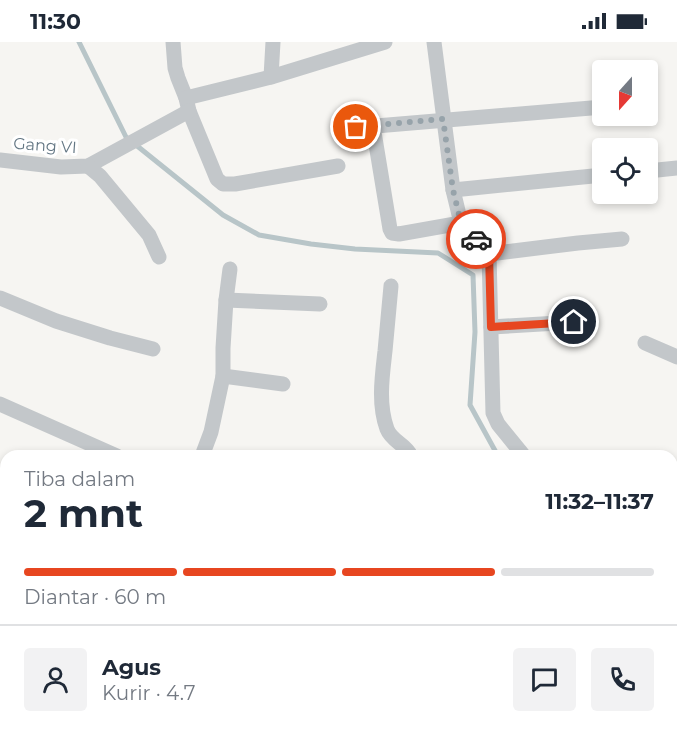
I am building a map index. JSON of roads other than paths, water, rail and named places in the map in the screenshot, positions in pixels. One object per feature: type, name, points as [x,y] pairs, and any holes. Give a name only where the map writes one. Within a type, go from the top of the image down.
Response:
[{"type":"street","points":[[173,42],[175,68],[217,179],[223,184],[338,166]]},
{"type":"street","points":[[271,77],[273,42]]},
{"type":"street","points":[[159,257],[149,235],[100,176],[88,166],[155,129],[188,104],[385,42]]},
{"type":"street","points":[[434,42],[453,190],[461,223],[489,254],[493,413],[498,424],[519,450]]},
{"type":"street","points":[[340,129],[592,107]]},
{"type":"street","points":[[373,126],[392,233],[399,234],[461,223]]},
{"type":"street","name":"Gang VI","points":[[0,160],[61,167],[88,166]]},
{"type":"street","points":[[658,170],[677,168]]},
{"type":"street","points":[[453,190],[592,176]]},
{"type":"street","points":[[489,254],[621,239]]},
{"type":"street","points":[[204,450],[211,432],[223,376],[222,348],[230,269]]},
{"type":"street","points":[[391,286],[382,377],[383,414],[388,432],[408,450]]},
{"type":"street","points":[[0,298],[56,321],[153,349]]},
{"type":"street","points":[[226,300],[320,304]]},
{"type":"street","points":[[491,327],[574,322]]},
{"type":"street","points":[[645,344],[677,357]]},
{"type":"street","points":[[223,376],[283,384]]},
{"type":"street","points":[[0,404],[104,450]]},
{"type":"waterway","points":[[79,42],[126,137],[223,215],[259,235],[355,249],[438,253],[473,275],[475,332],[470,405],[495,450]]}]
